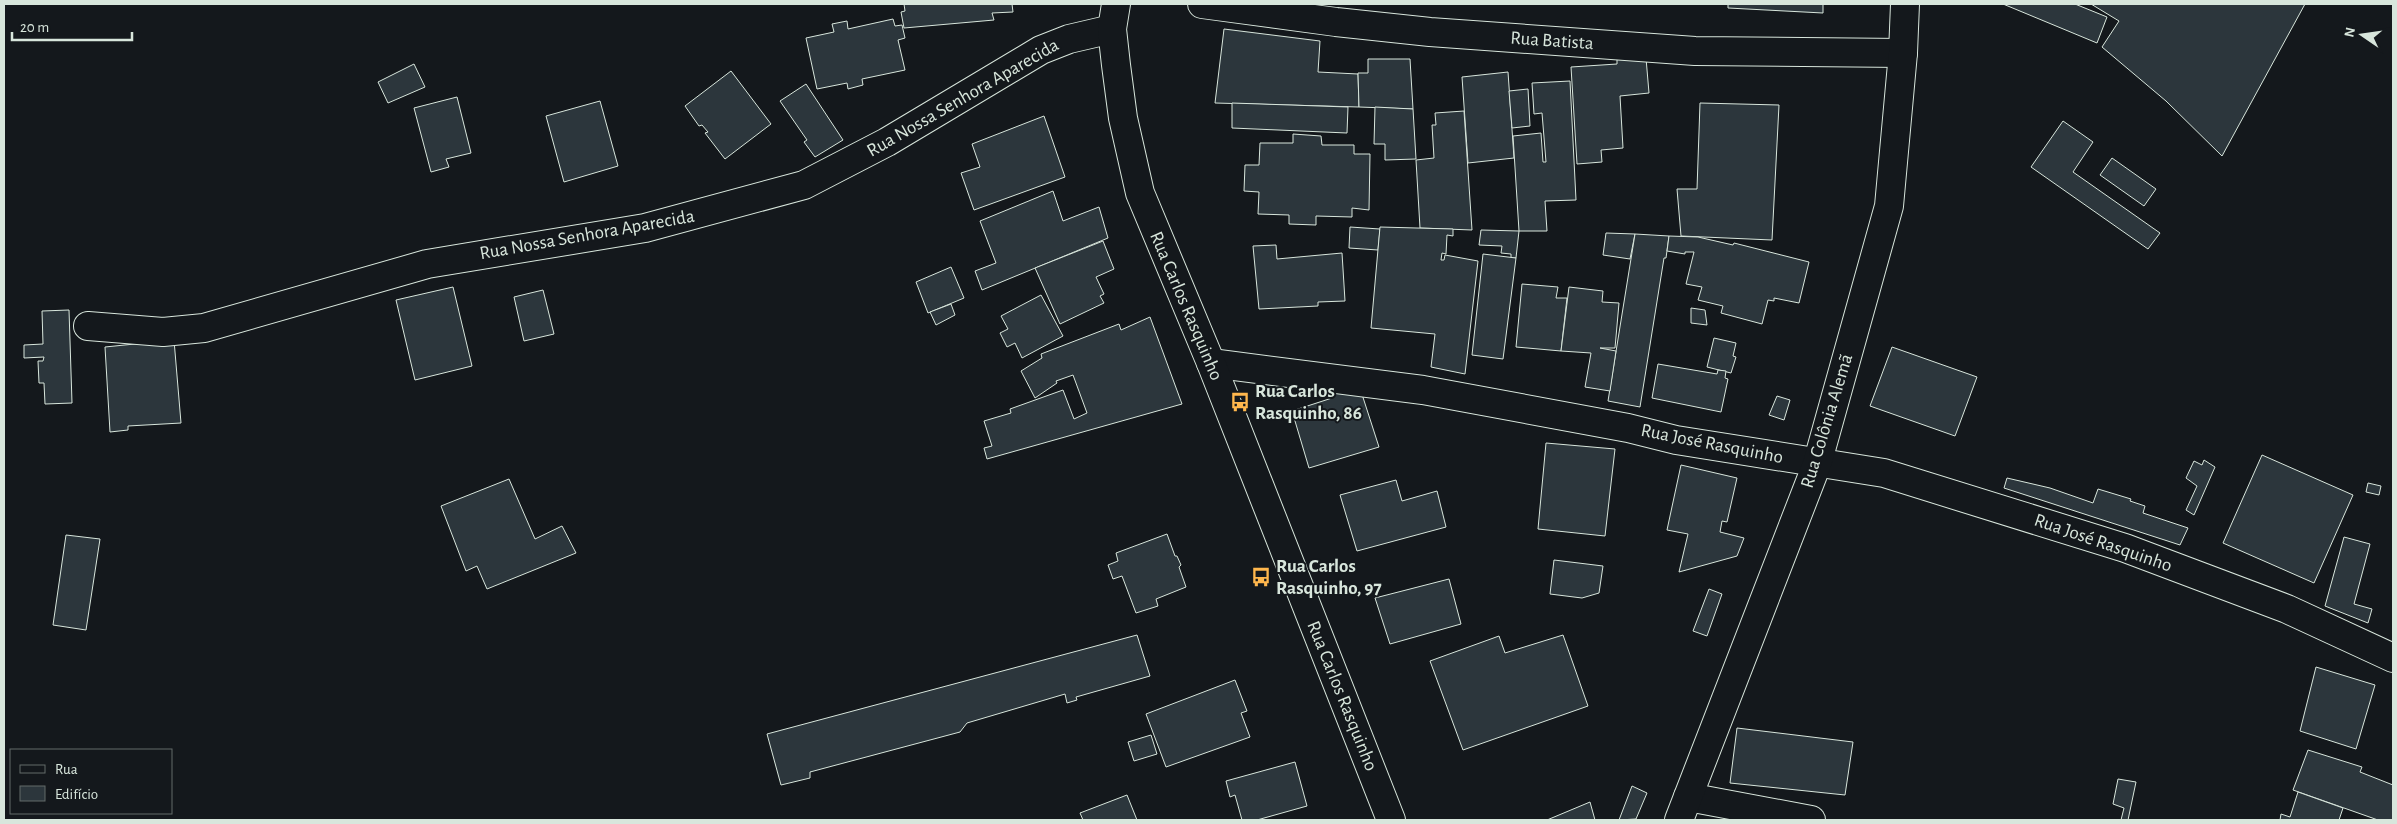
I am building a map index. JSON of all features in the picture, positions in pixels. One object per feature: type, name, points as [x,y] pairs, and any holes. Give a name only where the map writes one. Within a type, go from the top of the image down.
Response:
[{"type":"street","name":"Rua Batista","points":[[1202,4],[1336,22],[1430,32],[1695,51],[1903,53]]},
{"type":"street","name":"Rua Colônia Alemã","points":[[1684,809],[1817,464],[1889,206],[1903,53],[1905,4]]},
{"type":"street","name":"Rua Nossa Senhora Aparecida","points":[[88,326],[163,332],[204,328],[427,264],[645,228],[804,186],[887,142],[1040,50],[1068,39],[1114,16]]},
{"type":"street","name":"Rua Carlos Rasquinho","points":[[1114,16],[1123,118],[1140,193],[1211,363],[1391,820]]},
{"type":"street","name":"Rua José Rasquinho","points":[[1211,363],[1423,390],[1628,428],[1676,440],[1817,464],[1884,473],[2125,548],[2287,609],[2393,658]]},
{"type":"street","points":[[1684,809],[1811,820]]},
{"type":"building","points":[[904,4],[1012,4],[1013,12],[992,13],[994,20],[904,28],[901,12],[905,11]]},
{"type":"building","points":[[1728,4],[1823,4],[1823,13],[1728,8]]},
{"type":"building","points":[[2003,4],[2075,4],[2107,17],[2097,43]]},
{"type":"building","points":[[2091,4],[2305,4],[2222,156],[2166,101],[2102,47],[2119,21]]},
{"type":"building","points":[[893,19],[895,26],[902,25],[905,38],[898,40],[905,70],[862,79],[863,85],[848,89],[847,83],[817,89],[806,38],[834,32],[832,24],[847,21],[848,29]]},
{"type":"building","points":[[1224,29],[1320,41],[1318,72],[1358,74],[1359,107],[1215,103]]},
{"type":"building","points":[[1646,58],[1649,93],[1620,96],[1623,148],[1601,150],[1602,162],[1577,164],[1571,67],[1617,64],[1617,59]]},
{"type":"building","points":[[1368,59],[1410,59],[1413,109],[1359,107],[1358,73],[1368,73]]},
{"type":"building","points":[[414,64],[425,87],[388,103],[378,82]]},
{"type":"building","points":[[731,71],[771,124],[725,159],[705,133],[708,132],[702,125],[699,126],[685,106]]},
{"type":"building","points":[[1508,72],[1514,158],[1468,163],[1462,77]]},
{"type":"building","points":[[1570,81],[1576,200],[1545,201],[1547,231],[1519,231],[1513,136],[1541,133],[1543,162],[1546,162],[1542,113],[1534,114],[1532,83]]},
{"type":"building","points":[[806,84],[843,140],[815,157],[804,142],[807,140],[780,101]]},
{"type":"building","points":[[1528,89],[1530,126],[1512,128],[1509,91]]},
{"type":"building","points":[[457,97],[471,153],[446,159],[449,167],[431,172],[414,108]]},
{"type":"building","points":[[600,101],[618,166],[564,182],[546,116]]},
{"type":"building","points":[[1232,103],[1348,107],[1347,133],[1232,128]]},
{"type":"building","points":[[1700,103],[1779,105],[1772,240],[1681,236],[1677,189],[1697,189]]},
{"type":"building","points":[[1375,107],[1413,109],[1416,159],[1385,160],[1385,144],[1374,144]]},
{"type":"building","points":[[1464,111],[1472,230],[1420,228],[1416,160],[1434,158],[1432,125],[1436,125],[1435,113]]},
{"type":"building","points":[[1044,116],[1065,177],[974,210],[961,173],[980,167],[972,144]]},
{"type":"building","points":[[2063,121],[2093,142],[2073,172],[2160,233],[2148,249],[2031,167]]},
{"type":"building","points":[[1293,134],[1321,136],[1322,145],[1354,145],[1354,154],[1370,154],[1369,210],[1352,208],[1352,217],[1316,216],[1316,225],[1289,224],[1289,215],[1258,214],[1259,192],[1244,191],[1245,165],[1259,165],[1260,143],[1293,143]]},
{"type":"building","points":[[2112,158],[2156,189],[2144,206],[2100,175]]},
{"type":"building","points":[[1053,191],[1063,221],[1099,207],[1108,238],[982,290],[975,271],[996,263],[980,221]]},
{"type":"building","points":[[1350,227],[1380,229],[1378,250],[1349,248]]},
{"type":"building","points":[[1380,227],[1453,229],[1453,236],[1447,235],[1446,254],[1442,253],[1441,260],[1444,260],[1445,255],[1478,261],[1465,374],[1431,367],[1435,334],[1371,328]]},
{"type":"building","points":[[1481,230],[1519,231],[1516,258],[1511,258],[1511,254],[1501,253],[1502,246],[1479,245]]},
{"type":"building","points":[[1606,233],[1635,234],[1630,259],[1603,255]]},
{"type":"building","points":[[1635,234],[1669,236],[1640,407],[1608,401]]},
{"type":"building","points":[[1669,236],[1698,237],[1733,245],[1734,243],[1809,262],[1799,303],[1774,298],[1774,301],[1768,300],[1762,324],[1721,313],[1723,306],[1698,300],[1702,287],[1686,284],[1694,252],[1685,252],[1685,254],[1667,251]]},
{"type":"building","points":[[1103,241],[1114,269],[1096,277],[1104,294],[1100,296],[1104,303],[1060,324],[1035,268]]},
{"type":"building","points":[[1276,245],[1277,259],[1342,253],[1345,301],[1318,302],[1318,306],[1259,309],[1253,246]]},
{"type":"building","points":[[1483,254],[1516,258],[1503,359],[1472,355]]},
{"type":"building","points":[[951,267],[964,298],[928,313],[916,282]]},
{"type":"building","points":[[1522,284],[1558,287],[1556,298],[1567,298],[1561,351],[1516,347]]},
{"type":"building","points":[[453,287],[472,366],[415,380],[396,300]]},
{"type":"building","points":[[1569,287],[1603,291],[1602,302],[1619,303],[1615,348],[1600,348],[1616,351],[1610,391],[1585,387],[1591,353],[1561,351]]},
{"type":"building","points":[[543,290],[554,334],[524,341],[514,297]]},
{"type":"building","points":[[1041,295],[1063,336],[1022,358],[1015,343],[1007,347],[1000,333],[1008,329],[1001,316]]},
{"type":"building","points":[[951,304],[955,315],[936,325],[930,312]]},
{"type":"building","points":[[1691,308],[1705,310],[1707,325],[1691,323]]},
{"type":"building","points":[[69,310],[72,403],[45,404],[44,383],[39,383],[38,361],[43,361],[44,357],[24,358],[24,345],[43,344],[42,311]]},
{"type":"building","points":[[1150,317],[1182,404],[987,459],[984,448],[992,446],[984,421],[1011,413],[1010,409],[1063,390],[1074,419],[1087,413],[1073,375],[1056,381],[1057,383],[1035,398],[1021,371],[1042,358],[1041,354],[1119,324],[1121,330]]},
{"type":"building","points":[[1714,338],[1736,343],[1733,356],[1736,357],[1731,373],[1707,367]]},
{"type":"building","points":[[174,340],[181,423],[128,426],[128,430],[110,432],[105,347]]},
{"type":"building","points":[[1892,347],[1977,377],[1955,436],[1870,406]]},
{"type":"building","points":[[1658,364],[1717,374],[1718,370],[1726,371],[1725,378],[1728,379],[1721,412],[1652,398]]},
{"type":"building","points":[[1359,385],[1379,447],[1309,468],[1292,411],[1332,398],[1331,394]]},
{"type":"building","points":[[1777,396],[1790,400],[1784,420],[1769,415]]},
{"type":"building","points":[[1546,443],[1615,449],[1605,536],[1538,529]]},
{"type":"building","points":[[2262,455],[2353,495],[2314,583],[2223,543]]},
{"type":"building","points":[[2204,460],[2215,467],[2194,515],[2186,510],[2197,486],[2186,478],[2194,461],[2202,465]]},
{"type":"building","points":[[1681,465],[1737,478],[1727,522],[1722,521],[1720,532],[1744,538],[1737,556],[1679,572],[1688,534],[1667,530]]},
{"type":"building","points":[[2007,478],[2050,488],[2093,503],[2098,489],[2131,499],[2130,501],[2145,506],[2143,513],[2188,528],[2180,545],[2004,488]]},
{"type":"building","points":[[509,479],[535,539],[562,526],[576,553],[487,589],[477,566],[466,571],[441,506]]},
{"type":"building","points":[[1396,480],[1402,501],[1437,491],[1446,527],[1357,551],[1340,495]]},
{"type":"building","points":[[2368,483],[2381,486],[2379,495],[2366,492]]},
{"type":"building","points":[[1167,534],[1175,556],[1177,556],[1181,565],[1179,567],[1186,587],[1156,599],[1158,606],[1136,613],[1122,576],[1113,579],[1108,565],[1118,561],[1116,553]]},
{"type":"building","points":[[66,535],[100,539],[86,630],[53,625]]},
{"type":"building","points":[[2344,537],[2370,544],[2354,604],[2372,609],[2368,623],[2325,606]]},
{"type":"building","points":[[1554,560],[1603,566],[1599,593],[1582,598],[1550,594]]},
{"type":"building","points":[[1449,579],[1461,624],[1390,644],[1375,598]]},
{"type":"building","points":[[1709,589],[1722,594],[1707,636],[1693,631]]},
{"type":"building","points":[[1137,635],[1150,676],[1076,697],[1077,700],[1067,703],[1065,694],[967,723],[960,732],[810,772],[810,778],[781,785],[767,734]]},
{"type":"building","points":[[1563,635],[1588,706],[1463,750],[1430,661],[1499,636],[1505,653]]},
{"type":"building","points":[[2316,667],[2375,685],[2356,749],[2300,731]]},
{"type":"building","points":[[1235,680],[1247,711],[1241,713],[1250,737],[1166,767],[1146,714]]},
{"type":"building","points":[[1737,728],[1853,742],[1845,795],[1730,783]]},
{"type":"building","points":[[1151,735],[1157,754],[1134,761],[1128,742]]},
{"type":"building","points":[[2308,750],[2362,767],[2360,772],[2393,785],[2393,820],[2378,820],[2293,790]]},
{"type":"building","points":[[1295,762],[1307,806],[1257,820],[1242,820],[1235,795],[1230,797],[1226,781]]},
{"type":"building","points":[[2118,779],[2136,782],[2128,820],[2121,820],[2124,808],[2113,804]]},
{"type":"building","points":[[1632,786],[1647,793],[1636,819],[1619,820]]},
{"type":"building","points":[[2298,792],[2343,808],[2339,820],[2280,820],[2281,814],[2290,817]]},
{"type":"building","points":[[1127,795],[1137,820],[1083,820],[1080,813]]},
{"type":"building","points":[[1590,802],[1595,820],[1547,820]]},
{"type":"place","name":"Rua Carlos Rasquinho, 86","points":[[1240,402]]},
{"type":"place","name":"Rua Carlos Rasquinho, 97","points":[[1261,577]]}]
